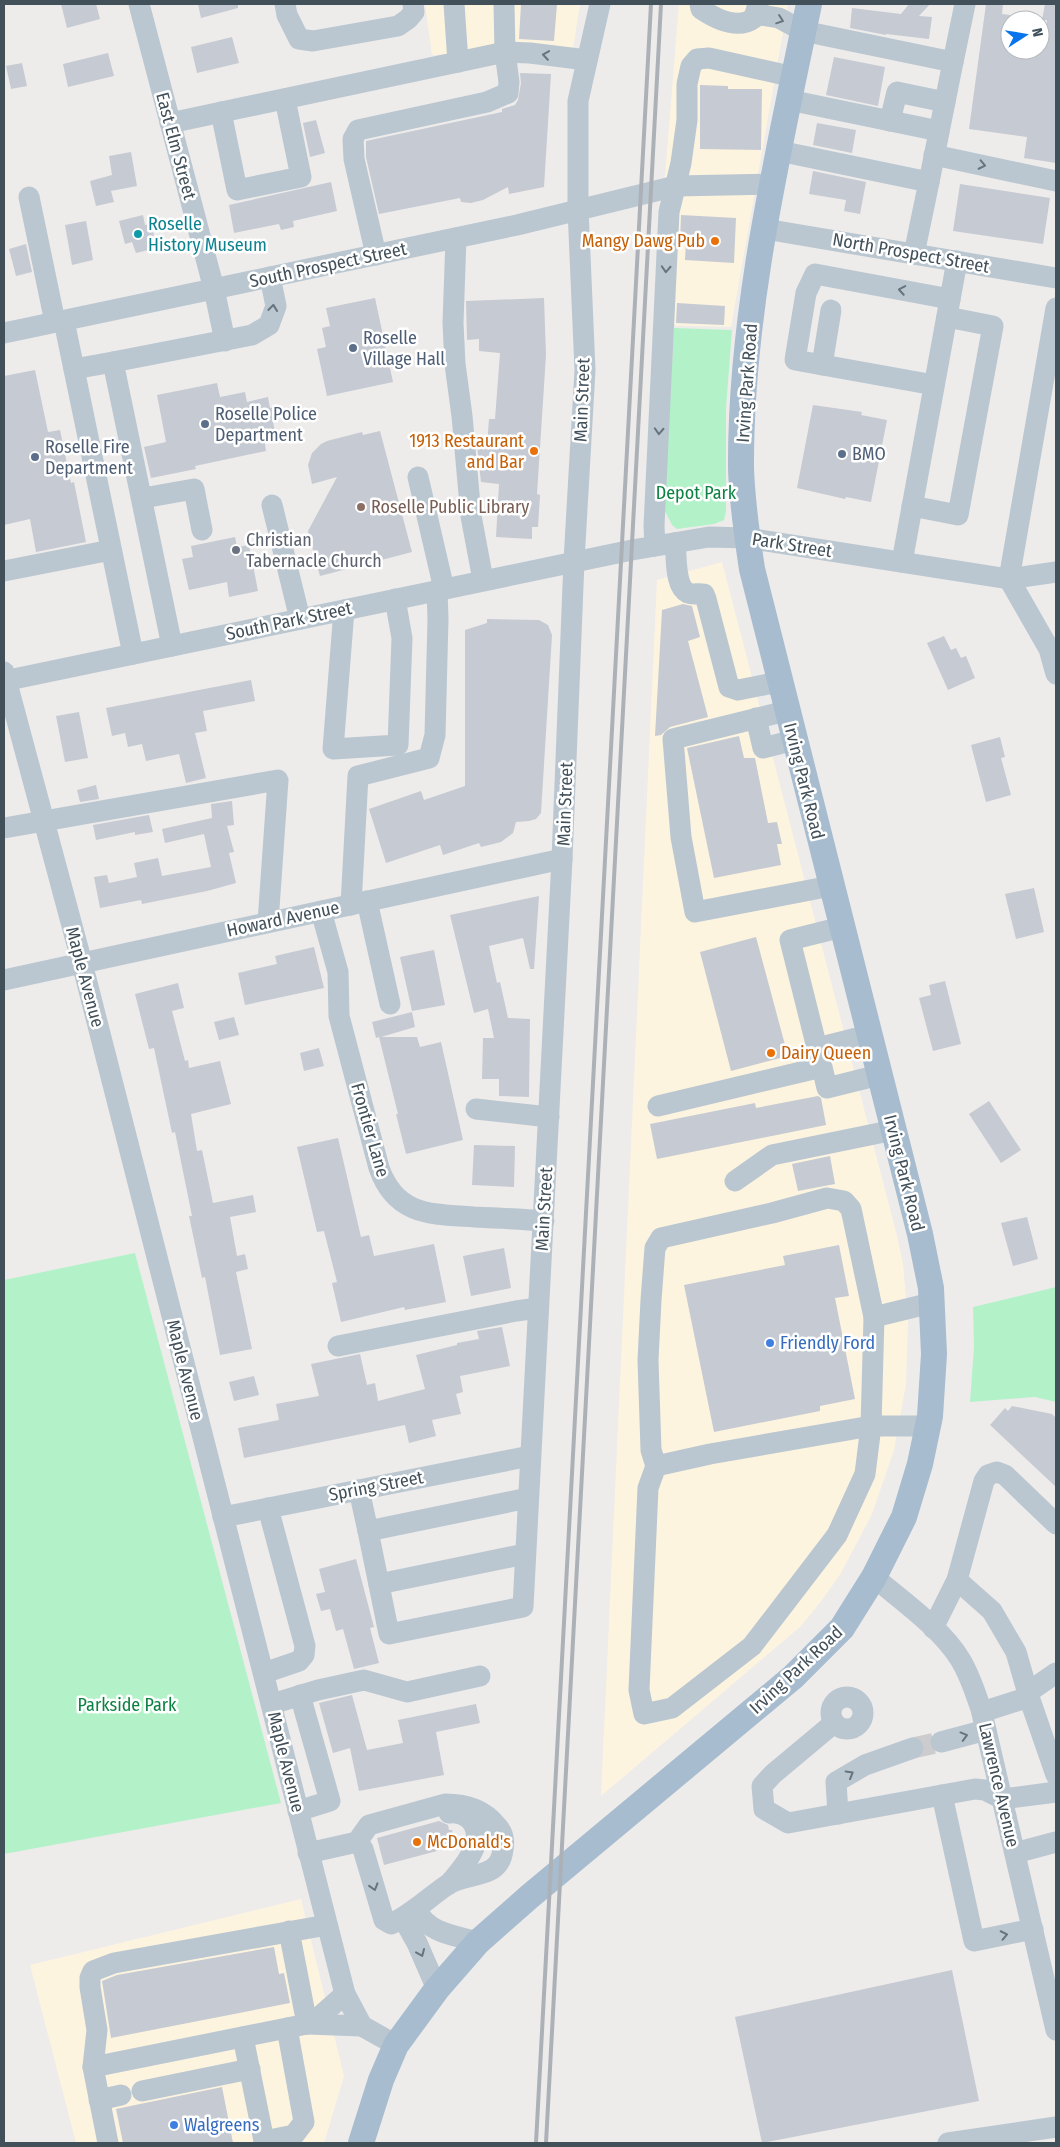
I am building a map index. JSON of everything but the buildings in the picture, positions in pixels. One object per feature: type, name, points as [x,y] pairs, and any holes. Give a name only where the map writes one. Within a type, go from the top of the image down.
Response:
[{"type":"main road","name":"Irving Park Road","points":[[361,2143],[381,2080],[396,2045],[437,1989],[478,1942],[529,1897],[793,1677],[842,1628],[874,1577],[904,1517],[920,1464],[928,1426],[934,1354],[930,1288],[920,1234],[786,711],[752,569],[741,469],[744,393],[749,334],[772,184],[809,4]]},
{"type":"street","name":"East Elm Street","points":[[138,4],[214,289],[225,341]]},
{"type":"street","points":[[284,4],[287,16],[299,39],[313,41],[398,26],[414,12],[413,4]]},
{"type":"street","points":[[454,4],[458,62]]},
{"type":"street","points":[[376,255],[354,159],[353,139],[358,130],[487,102],[508,93],[504,4]]},
{"type":"street","name":"Main Street","points":[[378,1584],[389,1634],[523,1607],[544,1221],[562,859],[574,561],[585,370],[578,209],[578,101],[600,4]]},
{"type":"street","points":[[700,4],[701,9],[710,15],[733,23],[747,24],[754,18],[756,9],[779,18],[803,31],[953,62]]},
{"type":"street","points":[[914,254],[965,4]]},
{"type":"street","points":[[170,123],[505,52],[586,60]]},
{"type":"street","points":[[654,546],[669,212],[676,186],[687,120],[687,84],[691,66],[697,59],[709,58],[792,89],[890,121],[939,131]]},
{"type":"street","points":[[890,121],[896,92],[945,102]]},
{"type":"street","points":[[221,112],[238,190],[301,177],[285,99]]},
{"type":"street","points":[[779,152],[929,182]]},
{"type":"street","points":[[934,156],[1056,181]]},
{"type":"street","points":[[676,186],[772,184]]},
{"type":"street","name":"South Prospect Street","points":[[4,333],[517,225],[676,186]]},
{"type":"street","points":[[29,197],[60,322],[74,369],[133,654]]},
{"type":"street","name":"North Prospect Street","points":[[765,229],[1056,278]]},
{"type":"street","points":[[456,238],[453,323],[455,364],[462,416],[471,516],[484,580]]},
{"type":"street","points":[[902,562],[957,261]]},
{"type":"street","points":[[912,506],[958,515],[993,326],[948,308],[815,274],[806,293],[795,360],[934,385]]},
{"type":"street","points":[[74,369],[252,335],[270,326],[276,306],[270,277]]},
{"type":"street","points":[[1056,308],[1010,579],[1049,649],[1056,674]]},
{"type":"street","points":[[822,365],[832,310]]},
{"type":"street","points":[[113,362],[143,498],[172,646]]},
{"type":"street","points":[[390,1004],[359,903],[358,776],[429,758],[435,735],[440,589],[418,477]]},
{"type":"street","points":[[143,498],[194,489],[202,530]]},
{"type":"street","points":[[272,505],[300,619]]},
{"type":"street","name":"Park Street","points":[[574,561],[709,538],[748,538],[1010,579],[1056,572]]},
{"type":"street","points":[[675,543],[679,582],[684,591],[691,595],[704,594],[729,687],[738,690],[779,682]]},
{"type":"street","points":[[4,570],[112,550]]},
{"type":"street","name":"South Park Street","points":[[4,678],[172,646],[574,561]]},
{"type":"street","points":[[344,610],[333,749],[398,745],[402,638],[395,599]]},
{"type":"street","name":"Maple Avenue","points":[[4,678],[82,963],[345,1994],[362,2026]]},
{"type":"street","points":[[786,711],[673,739],[681,837],[695,912],[831,886]]},
{"type":"street","points":[[756,718],[763,748],[794,740]]},
{"type":"street","points":[[4,828],[278,780],[268,922]]},
{"type":"street","name":"Howard Avenue","points":[[4,980],[562,859]]},
{"type":"street","name":"Frontier Lane","points":[[321,911],[338,972],[339,1016],[379,1168],[389,1188],[404,1204],[424,1213],[544,1221]]},
{"type":"street","points":[[842,927],[790,940],[827,1088],[879,1075]]},
{"type":"street","points":[[658,1106],[820,1058],[869,1035]]},
{"type":"street","points":[[476,1109],[549,1116]]},
{"type":"street","points":[[735,1180],[772,1155],[894,1130]]},
{"type":"street","points":[[826,1198],[844,1201],[851,1209],[874,1317],[871,1426],[865,1474],[837,1535],[752,1646],[672,1708],[644,1714],[640,1690],[648,1488],[656,1466],[651,1450],[648,1360],[655,1248],[661,1238],[772,1213],[826,1198]]},
{"type":"street","points":[[874,1317],[931,1303]]},
{"type":"street","points":[[338,1346],[516,1310],[538,1308]]},
{"type":"street","points":[[656,1466],[710,1454],[871,1426],[928,1426]]},
{"type":"street","name":"Spring Street","points":[[223,1517],[530,1456]]},
{"type":"street","points":[[933,1628],[957,1580],[984,1481],[988,1475],[997,1472],[1005,1476],[1056,1524]]},
{"type":"street","points":[[359,1490],[378,1584],[525,1554]]},
{"type":"street","points":[[368,1531],[528,1498]]},
{"type":"street","points":[[264,1673],[299,1661],[304,1655],[306,1646],[268,1508]]},
{"type":"street","name":"Lawrence Avenue","points":[[874,1577],[942,1637],[959,1658],[971,1680],[984,1721],[1003,1799],[1056,2030]]},
{"type":"street","points":[[957,1580],[992,1611],[1016,1652],[1028,1695],[1056,1775]]},
{"type":"street","points":[[941,1742],[984,1721],[1028,1695],[1056,1673]]},
{"type":"street","points":[[272,1704],[300,1695],[364,1680],[406,1692],[480,1676]]},
{"type":"street","points":[[298,1811],[330,1801],[300,1695]]},
{"type":"street","points":[[834,1723],[773,1774],[762,1786],[764,1809],[788,1823],[975,1789],[985,1790],[1003,1799],[1056,1792]]},
{"type":"street","points":[[281,1740],[310,1731]]},
{"type":"street","points":[[838,1814],[836,1782],[865,1765],[912,1748]]},
{"type":"street","points":[[942,1795],[974,1941],[1033,1929]]},
{"type":"street","points":[[359,1839],[369,1825],[446,1804],[458,1804],[489,1816],[502,1832],[503,1854],[498,1865],[490,1873],[467,1877],[448,1884]]},
{"type":"street","points":[[308,1853],[452,1812],[459,1813],[490,1832],[493,1836],[494,1847],[493,1853],[482,1863],[465,1866],[448,1884],[410,1914],[391,1924],[384,1920],[359,1839]]},
{"type":"street","points":[[1016,1853],[1056,1842]]},
{"type":"street","points":[[410,1914],[439,1932],[478,1942]]},
{"type":"street","points":[[410,1914],[417,1943],[437,1989]]},
{"type":"street","points":[[108,2143],[93,2067],[97,2030],[90,1987],[90,1978],[93,1971],[114,1963],[327,1925]]},
{"type":"street","points":[[243,2037],[264,2142],[294,2135],[304,2122],[289,1932]]},
{"type":"street","points":[[93,2067],[297,2026],[319,2017],[345,1994]]},
{"type":"street","points":[[297,2026],[362,2026],[396,2045]]},
{"type":"street","points":[[142,2091],[250,2069]]},
{"type":"street","points":[[99,2100],[120,2095]]},
{"type":"street","points":[[948,2143],[1056,2127]]},
{"type":"shaded area","points":[[425,4],[580,4],[573,49],[432,55]]},
{"type":"shaded area","points":[[679,4],[788,4],[731,327],[653,325]]},
{"type":"shaded area","points":[[722,562],[897,1236],[903,1264],[908,1322],[906,1384],[894,1450],[872,1514],[841,1573],[822,1600],[801,1626],[601,1796],[657,580]]},
{"type":"shaded area","points":[[301,1899],[344,2076],[324,2143],[76,2143],[30,1965]]},
{"type":"green space","name":"Depot Park","points":[[674,328],[732,330],[726,408],[726,511],[724,520],[714,524],[677,529],[672,525],[664,509]]},
{"type":"green space","name":"Parkside Park","points":[[135,1253],[281,1803],[4,1854],[4,1280]]},
{"type":"green space","points":[[1056,1287],[1056,1402],[1035,1397],[970,1402],[974,1347],[973,1307]]},
{"type":"tunnel","points":[[913,1748],[941,1742]]},
{"type":"railway","points":[[536,2143],[651,4]]},
{"type":"railway","points":[[546,2143],[661,4]]},
{"type":"place","name":"Roselle History Museum","points":[[138,234]]},
{"type":"place","name":"Mangy Dawg Pub","points":[[715,241]]},
{"type":"place","name":"Roselle Village Hall","points":[[353,348]]},
{"type":"place","name":"Roselle Police Department","points":[[205,424]]},
{"type":"place","name":"1913 Restaurant and Bar","points":[[534,451]]},
{"type":"place","name":"BMO","points":[[842,454]]},
{"type":"place","name":"Roselle Fire Department","points":[[35,457]]},
{"type":"place","name":"Roselle Public Library","points":[[361,507]]},
{"type":"place","name":"Christian Tabernacle Church","points":[[236,550]]},
{"type":"place","name":"Dairy Queen","points":[[771,1053]]},
{"type":"place","name":"Friendly Ford","points":[[770,1343]]},
{"type":"place","name":"McDonald's","points":[[417,1842]]},
{"type":"place","name":"Walgreens","points":[[174,2125]]}]
